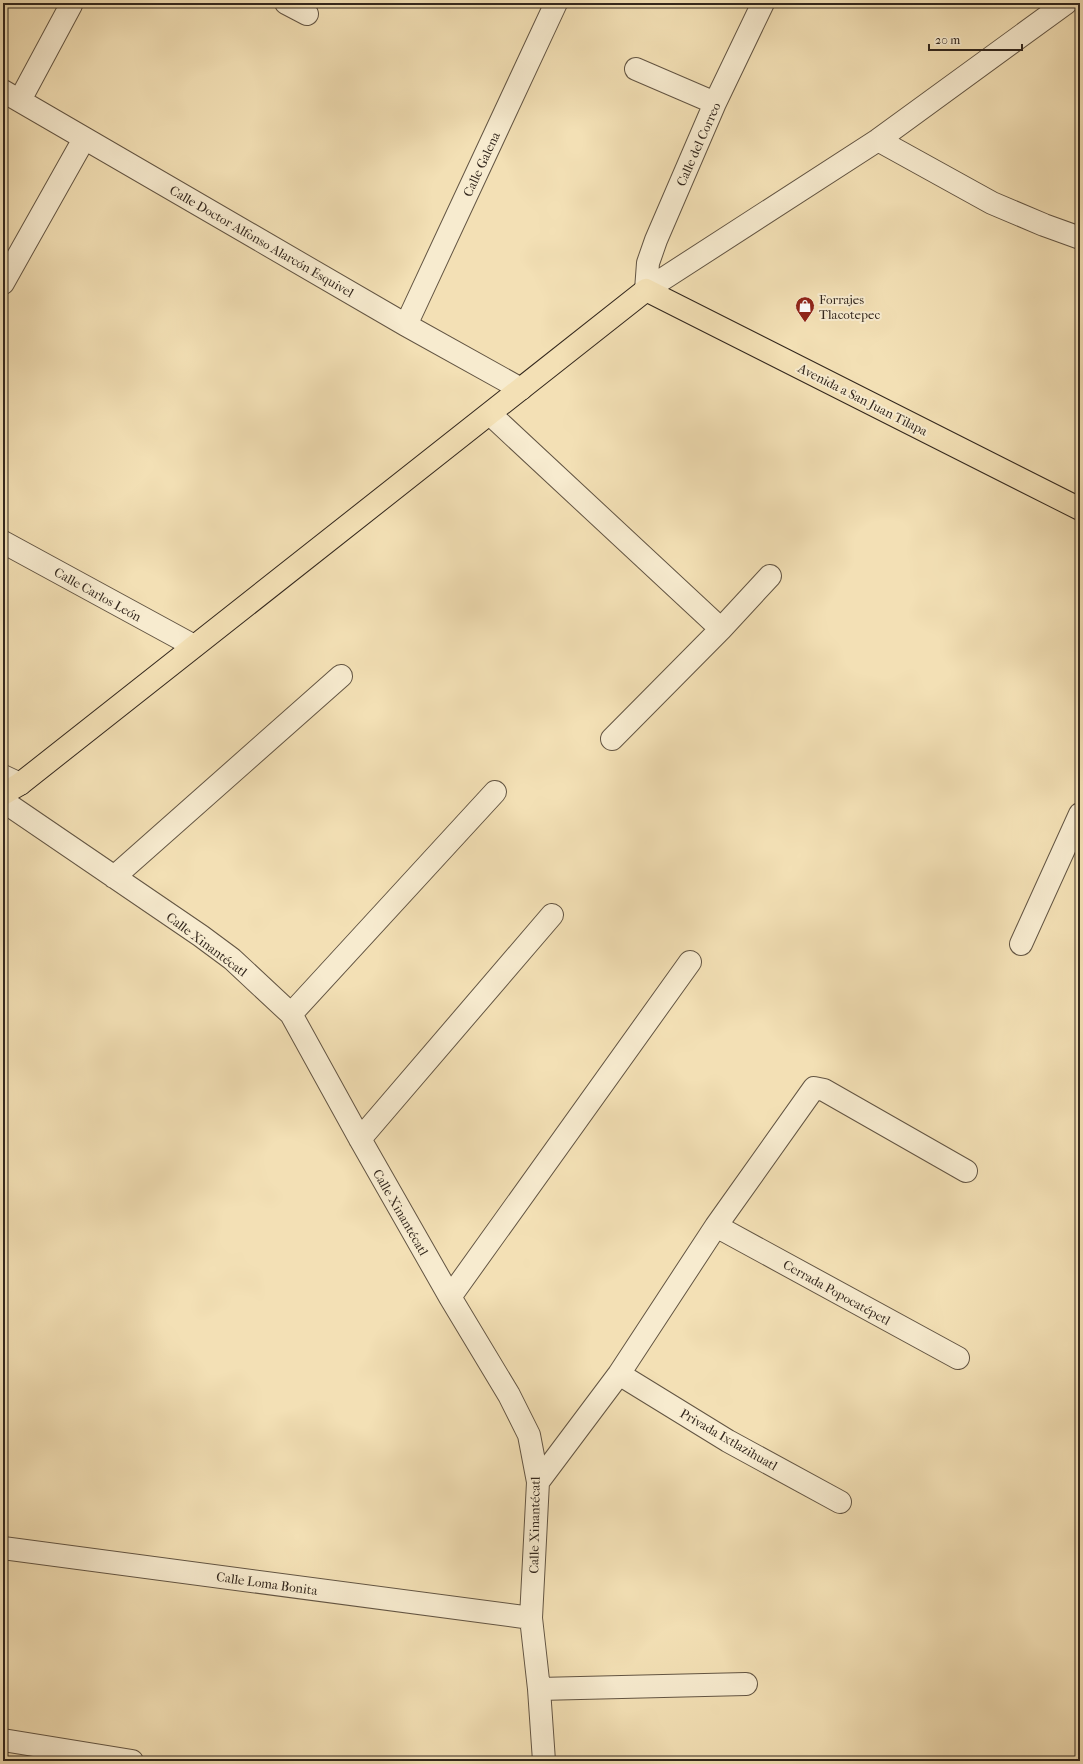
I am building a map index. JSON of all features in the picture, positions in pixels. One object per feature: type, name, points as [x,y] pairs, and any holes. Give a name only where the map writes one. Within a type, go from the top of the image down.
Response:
[{"type":"main road","points":[[9,785],[194,646],[646,290]]},
{"type":"main road","name":"Avenida a San Juan Tilapa","points":[[646,290],[1080,509]]},
{"type":"street","points":[[286,3],[308,14]]},
{"type":"street","name":"Calle Galena","points":[[406,325],[556,3]]},
{"type":"street","name":"Calle del Correo","points":[[646,290],[648,263],[656,240],[715,103],[763,3]]},
{"type":"street","points":[[646,290],[878,140],[1066,3]]},
{"type":"street","points":[[11,96],[70,5]]},
{"type":"street","points":[[636,69],[715,103]]},
{"type":"street","name":"Calle Doctor Alfonso Alarcón Esquivel","points":[[11,96],[406,325],[522,389]]},
{"type":"street","points":[[3,283],[84,139]]},
{"type":"street","points":[[878,140],[992,203],[1044,226],[1080,238]]},
{"type":"street","points":[[490,414],[721,629]]},
{"type":"street","name":"Calle Carlos León","points":[[3,542],[194,646]]},
{"type":"street","points":[[612,739],[721,629],[770,576]]},
{"type":"street","points":[[114,877],[342,676]]},
{"type":"street","points":[[291,1014],[495,792]]},
{"type":"street","name":"Calle Xinantécatl","points":[[3,801],[201,936],[232,959],[291,1014],[450,1297],[509,1395],[529,1434],[538,1482],[531,1618],[539,1689],[544,1761]]},
{"type":"street","points":[[1021,944],[1080,814]]},
{"type":"street","points":[[360,1139],[552,915]]},
{"type":"street","points":[[450,1297],[690,962]]},
{"type":"street","points":[[538,1482],[619,1374],[716,1226],[814,1088],[824,1090],[966,1171]]},
{"type":"street","name":"Cerrada Popocatépetl","points":[[716,1226],[958,1358]]},
{"type":"street","name":"Privada Ixtlazihuatl","points":[[619,1374],[728,1441],[840,1502]]},
{"type":"street","name":"Calle Loma Bonita","points":[[3,1548],[531,1618]]},
{"type":"street","points":[[539,1689],[746,1684]]},
{"type":"street","points":[[3,1740],[132,1761]]},
{"type":"place","name":"Forrajes Tlacotepec","points":[[805,323]]}]
